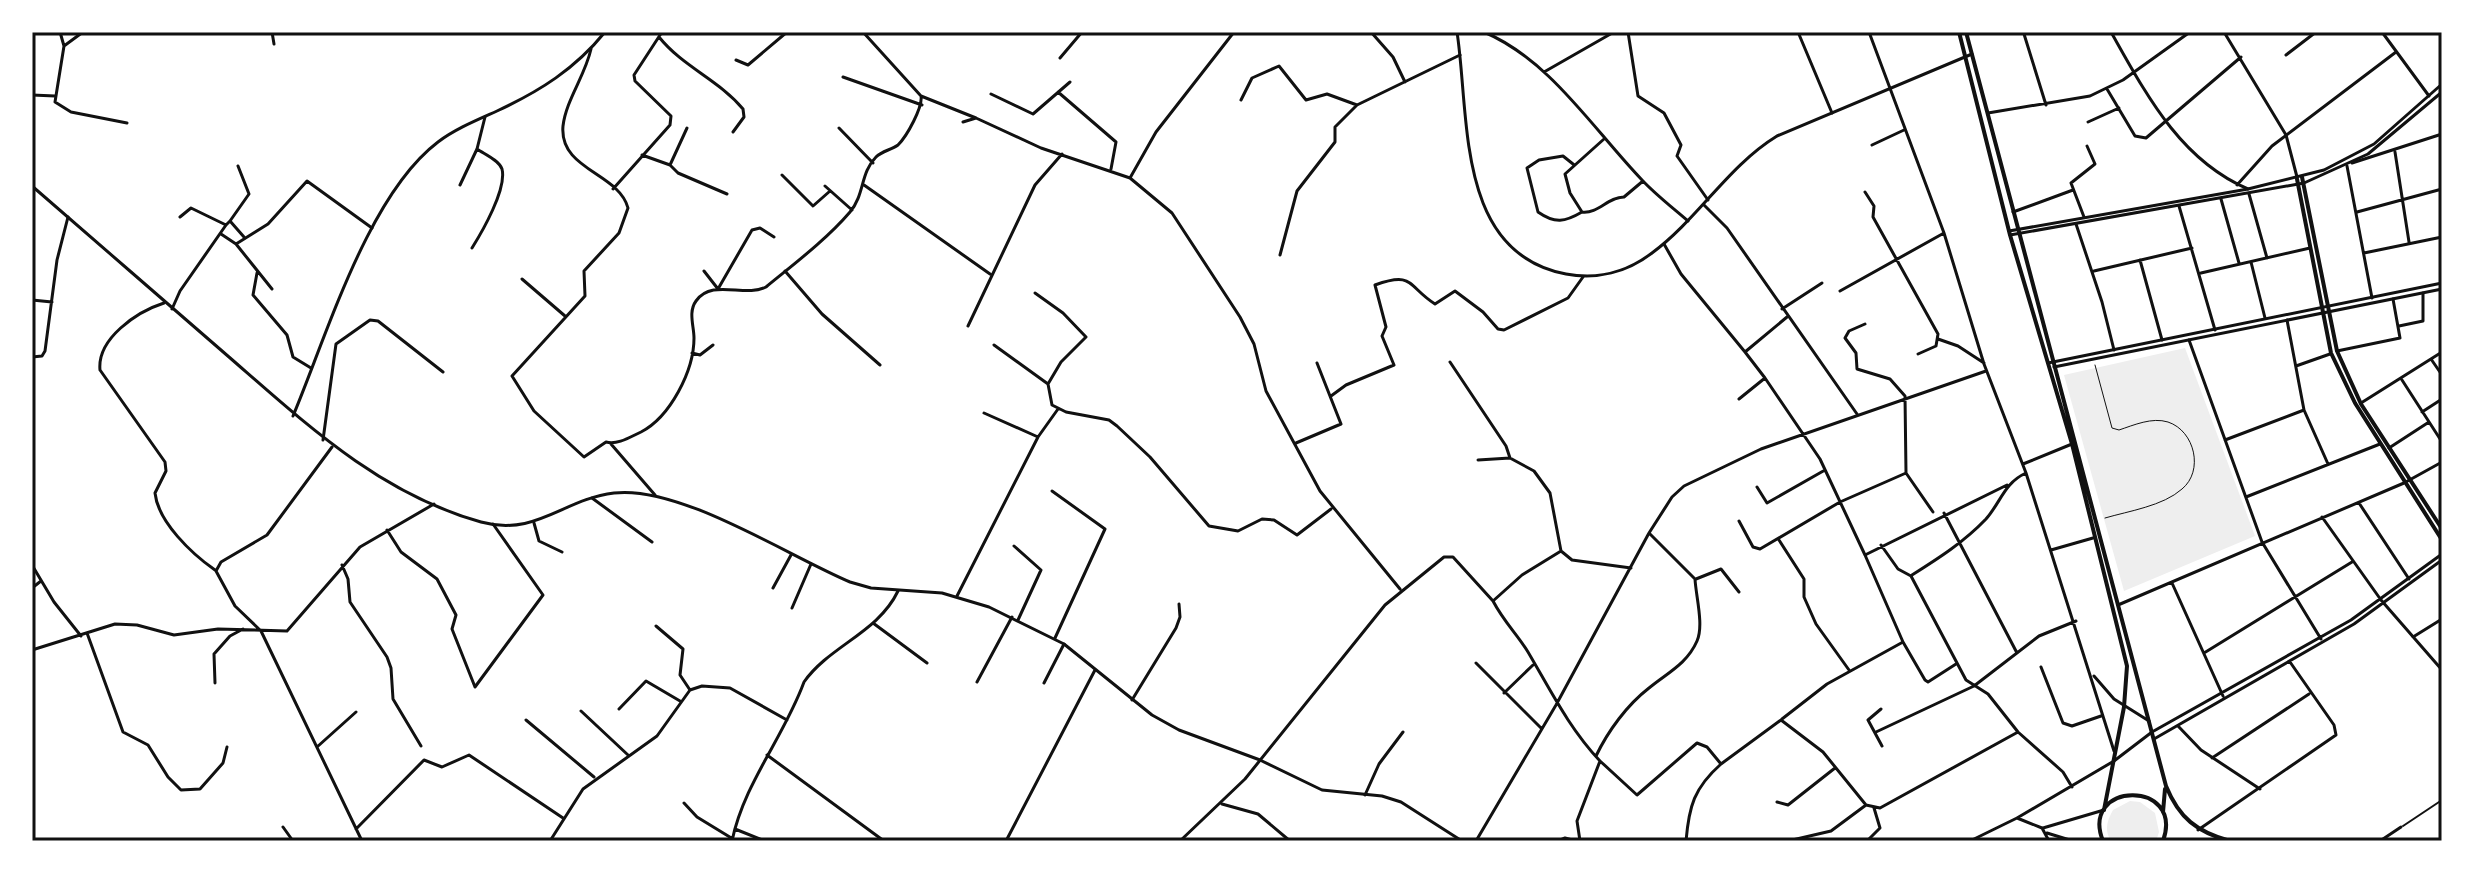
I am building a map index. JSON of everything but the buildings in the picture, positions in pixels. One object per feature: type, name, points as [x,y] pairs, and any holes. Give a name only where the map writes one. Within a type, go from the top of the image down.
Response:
[{"type":"main road","points":[[1959,32],[2010,233],[2052,365],[2166,786],[2177,811],[2198,830],[2230,841]]},
{"type":"main road","points":[[1966,32],[2127,666],[2124,707],[2099,827],[2103,841]]},
{"type":"main road","points":[[2300,181],[2310,248],[2325,309]]},
{"type":"main road","points":[[2300,181],[2334,352],[2380,444],[2442,529]]},
{"type":"main road","points":[[2334,352],[2361,404],[2442,540]]},
{"type":"main road","points":[[2163,841],[2166,826],[2161,809],[2166,786]]},
{"type":"main road","points":[[2104,810],[2110,802],[2128,794],[2147,797],[2161,809],[2177,811]]},
{"type":"street","points":[[60,32],[64,46],[55,96],[57,104],[71,112],[127,123]]},
{"type":"street","points":[[64,46],[83,32]]},
{"type":"street","points":[[272,32],[274,44]]},
{"type":"street","points":[[293,416],[388,195],[423,154],[441,140],[550,84],[591,49],[605,32]]},
{"type":"street","points":[[736,60],[748,65],[787,32]]},
{"type":"street","points":[[863,32],[921,96],[1062,154],[1130,178],[1184,227],[1247,330],[1266,391],[1331,509],[1400,589]]},
{"type":"street","points":[[1060,58],[1082,32]]},
{"type":"street","points":[[1130,178],[1156,132],[1234,32]]},
{"type":"street","points":[[1371,32],[1393,57],[1405,82]]},
{"type":"street","points":[[1457,32],[1474,178],[1485,212],[1502,238],[1530,259],[1557,272],[1583,277],[1633,266],[1664,244],[1762,145],[1972,54]]},
{"type":"street","points":[[1484,32],[1511,45],[1544,72],[1643,181],[1688,221]]},
{"type":"street","points":[[1544,72],[1614,32]]},
{"type":"street","points":[[1628,32],[1638,96],[1669,119],[1681,145],[1677,156],[1706,202],[1857,414]]},
{"type":"street","points":[[1798,32],[1832,113]]},
{"type":"street","points":[[1869,32],[1944,233],[1984,364],[2023,464],[2076,621],[2115,753]]},
{"type":"street","points":[[2111,32],[2167,124],[2205,165],[2248,192],[2267,258]]},
{"type":"street","points":[[1988,113],[2046,105],[2107,89],[2190,32]]},
{"type":"street","points":[[2224,32],[2286,135],[2300,181]]},
{"type":"street","points":[[2286,55],[2316,32]]},
{"type":"street","points":[[2382,32],[2429,96]]},
{"type":"street","points":[[613,189],[666,132],[671,116],[635,81],[634,75],[661,34],[671,51],[722,89],[743,109],[744,117],[733,132]]},
{"type":"street","points":[[2024,34],[2046,105]]},
{"type":"street","points":[[591,49],[583,80],[564,122],[563,135],[576,160],[626,202],[622,227],[584,271],[585,296],[512,376],[526,401],[582,457],[606,442],[611,444],[656,496]]},
{"type":"street","points":[[2237,185],[2286,135],[2396,52]]},
{"type":"street","points":[[1280,255],[1297,191],[1335,142],[1335,127],[1357,105],[1460,55]]},
{"type":"street","points":[[2107,89],[2141,138],[2167,124],[2241,57]]},
{"type":"street","points":[[1241,100],[1252,78],[1279,66],[1306,100],[1327,94],[1357,105]]},
{"type":"street","points":[[843,77],[922,105]]},
{"type":"street","points":[[991,94],[1033,114],[1070,82]]},
{"type":"street","points":[[2300,181],[2374,144],[2442,84]]},
{"type":"street","points":[[1058,92],[1116,142],[1111,169]]},
{"type":"street","points":[[2350,165],[2392,137],[2442,92]]},
{"type":"street","points":[[32,95],[55,96]]},
{"type":"street","points":[[611,444],[651,427],[678,391],[692,353],[693,308],[702,295],[718,289],[759,290],[785,271],[852,210],[864,185],[863,176],[875,157],[899,143],[922,105],[921,96]]},
{"type":"street","points":[[2088,122],[2119,108]]},
{"type":"street","points":[[460,185],[477,149],[485,117]]},
{"type":"street","points":[[963,122],[976,118]]},
{"type":"street","points":[[670,165],[687,128]]},
{"type":"street","points":[[839,128],[873,163]]},
{"type":"street","points":[[1872,145],[1906,129]]},
{"type":"street","points":[[2010,233],[2221,199],[2300,181],[2442,134]]},
{"type":"street","points":[[1582,212],[1565,178],[1573,164],[1606,138]]},
{"type":"street","points":[[2084,217],[2072,180],[2095,164],[2087,146]]},
{"type":"street","points":[[472,248],[494,210],[502,175],[497,162],[477,149]]},
{"type":"street","points":[[2395,152],[2409,242]]},
{"type":"street","points":[[968,326],[990,274],[1013,237],[1035,185],[1062,154]]},
{"type":"street","points":[[642,155],[670,165],[678,173],[727,194]]},
{"type":"street","points":[[1573,164],[1563,156],[1539,160],[1527,168],[1538,212],[1552,221],[1568,221],[1582,212],[1593,211],[1615,196],[1624,197],[1643,181]]},
{"type":"street","points":[[2350,165],[2372,298]]},
{"type":"street","points":[[172,309],[180,291],[249,194],[238,166]]},
{"type":"street","points":[[782,175],[814,207],[830,191]]},
{"type":"street","points":[[236,244],[268,224],[307,181],[372,228]]},
{"type":"street","points":[[864,185],[990,274]]},
{"type":"street","points":[[32,186],[323,440],[388,482],[434,504],[493,524],[534,523],[592,498],[614,493],[656,496],[691,507],[850,582],[898,591],[957,596],[1012,617],[1064,644],[1132,700],[1179,730],[1260,760],[1322,790],[1401,802],[1462,841]]},
{"type":"street","points":[[825,186],[852,210]]},
{"type":"street","points":[[2357,212],[2442,189]]},
{"type":"street","points":[[2013,212],[2073,190]]},
{"type":"street","points":[[1865,192],[1874,206],[1873,217],[1938,339],[1958,346],[1984,364]]},
{"type":"street","points":[[2018,232],[2084,217],[2248,192]]},
{"type":"street","points":[[2221,199],[2239,263]]},
{"type":"street","points":[[2179,206],[2201,273],[2215,330]]},
{"type":"street","points":[[180,217],[191,208],[228,223],[244,238]]},
{"type":"street","points":[[32,357],[42,356],[45,351],[57,260],[68,217]]},
{"type":"street","points":[[2076,224],[2114,350]]},
{"type":"street","points":[[718,289],[752,230],[760,228],[774,237]]},
{"type":"street","points":[[1840,291],[1944,233]]},
{"type":"street","points":[[221,234],[236,244],[272,289]]},
{"type":"street","points":[[2364,253],[2442,237]]},
{"type":"street","points":[[1664,244],[1681,274],[1745,352],[1804,433],[1825,470],[1903,642],[1928,682],[1957,663]]},
{"type":"street","points":[[2092,271],[2192,248]]},
{"type":"street","points":[[2201,273],[2310,248]]},
{"type":"street","points":[[2140,260],[2162,340]]},
{"type":"street","points":[[2251,262],[2265,318]]},
{"type":"street","points":[[704,271],[718,289]]},
{"type":"street","points":[[785,271],[822,314],[880,365]]},
{"type":"street","points":[[257,273],[253,295],[287,335],[293,357],[312,369]]},
{"type":"street","points":[[1331,396],[1346,385],[1394,365],[1382,336],[1386,327],[1375,285],[1395,277],[1406,278],[1435,304],[1455,291],[1483,312],[1498,329],[1504,330],[1568,298],[1583,277]]},
{"type":"street","points":[[522,279],[565,316]]},
{"type":"street","points":[[1782,309],[1822,283]]},
{"type":"street","points":[[2052,365],[2287,320],[2442,283]]},
{"type":"street","points":[[2052,365],[2265,318],[2442,289]]},
{"type":"street","points":[[1035,293],[1063,313],[1086,337],[1061,362],[1048,384],[1049,399],[1058,409],[1109,420],[1117,426],[1150,457],[1200,517],[1217,529],[1238,531],[1264,519],[1279,521],[1297,535],[1331,509]]},
{"type":"street","points":[[2399,326],[2423,321],[2423,293]]},
{"type":"street","points":[[2296,366],[2334,352],[2400,338],[2393,299]]},
{"type":"street","points":[[32,300],[52,302]]},
{"type":"street","points":[[164,303],[112,337],[98,358],[100,370],[165,462],[166,471],[155,493],[161,513],[183,546],[216,571],[235,606],[261,631],[362,841]]},
{"type":"street","points":[[1745,352],[1787,317]]},
{"type":"street","points":[[323,440],[336,344],[370,320],[378,321],[443,372]]},
{"type":"street","points":[[2287,320],[2304,410],[2328,464]]},
{"type":"street","points":[[1865,324],[1845,336],[1856,353],[1855,366],[1860,371],[1890,379],[1905,396],[1906,473],[1933,512]]},
{"type":"street","points":[[1918,354],[1933,349],[1938,339]]},
{"type":"street","points":[[2189,340],[2262,542],[2294,600],[2321,640]]},
{"type":"street","points":[[692,353],[700,355],[713,345]]},
{"type":"street","points":[[994,345],[1048,384]]},
{"type":"street","points":[[2361,404],[2442,352]]},
{"type":"street","points":[[2431,359],[2442,375]]},
{"type":"street","points":[[1450,362],[1500,436],[1510,458],[1515,464],[1534,471],[1550,493],[1561,551],[1572,560],[1631,568]]},
{"type":"street","points":[[1296,443],[1340,426],[1317,363]]},
{"type":"street","points":[[1476,841],[1672,497],[1691,481],[1804,433],[1905,396],[1987,371]]},
{"type":"street","points":[[1739,399],[1765,378]]},
{"type":"street","points":[[2402,380],[2442,442]]},
{"type":"street","points":[[2422,412],[2442,399]]},
{"type":"street","points":[[957,596],[1038,437],[1058,409]]},
{"type":"street","points":[[2225,440],[2304,410]]},
{"type":"street","points":[[984,413],[1038,437]]},
{"type":"street","points":[[2389,448],[2429,422]]},
{"type":"street","points":[[2023,464],[2072,444]]},
{"type":"street","points":[[2246,497],[2380,444]]},
{"type":"street","points":[[216,571],[221,562],[267,535],[332,447]]},
{"type":"street","points":[[1478,460],[1510,458]]},
{"type":"street","points":[[2118,605],[2359,503],[2442,462]]},
{"type":"street","points":[[1757,487],[1767,503],[1825,470]]},
{"type":"street","points":[[1739,521],[1756,549],[1779,540],[1840,502],[1906,473]]},
{"type":"street","points":[[1865,555],[2026,473]]},
{"type":"street","points":[[1911,576],[1959,546],[1987,517],[2007,485]]},
{"type":"street","points":[[1052,491],[1105,529],[1055,638]]},
{"type":"street","points":[[592,498],[652,542]]},
{"type":"street","points":[[2359,503],[2409,579]]},
{"type":"street","points":[[32,650],[127,624],[174,635],[243,629],[280,633],[292,628],[360,547],[434,504]]},
{"type":"street","points":[[1944,513],[2017,653]]},
{"type":"street","points":[[2322,517],[2382,602],[2442,670]]},
{"type":"street","points":[[534,523],[539,541],[562,552]]},
{"type":"street","points":[[387,530],[401,552],[437,579],[456,615],[452,629],[475,687],[543,595],[493,524]]},
{"type":"street","points":[[1596,756],[1615,724],[1634,702],[1675,671],[1696,643],[1699,632],[1695,579],[1649,533]]},
{"type":"street","points":[[2051,550],[2093,538]]},
{"type":"street","points":[[1779,540],[1804,579],[1804,597],[1816,624],[1849,670]]},
{"type":"street","points":[[1881,545],[1898,569],[1911,576],[1966,680],[2000,707],[2018,732],[2063,772],[2072,787]]},
{"type":"street","points":[[1014,546],[1041,570],[1018,620]]},
{"type":"street","points":[[1493,601],[1522,575],[1561,551]]},
{"type":"street","points":[[2382,602],[2442,554]]},
{"type":"street","points":[[773,588],[791,555]]},
{"type":"street","points":[[1180,841],[1222,804],[1400,589],[1449,556],[1493,601],[1506,627],[1534,664],[1556,705],[1596,756],[1637,795],[1697,743],[1707,747],[1721,764]]},
{"type":"street","points":[[1970,841],[2072,787],[2152,732],[2321,640],[2442,560]]},
{"type":"street","points":[[2204,653],[2352,562]]},
{"type":"street","points":[[792,608],[811,564]]},
{"type":"street","points":[[32,565],[81,636]]},
{"type":"street","points":[[342,565],[348,579],[350,602],[387,657],[391,668],[393,699],[421,746]]},
{"type":"street","points":[[1695,579],[1720,569],[1739,592]]},
{"type":"street","points":[[32,588],[41,581]]},
{"type":"street","points":[[2172,582],[2224,699]]},
{"type":"street","points":[[684,803],[697,817],[733,840],[767,755],[804,682],[814,670],[886,613],[898,591]]},
{"type":"street","points":[[1132,700],[1176,628],[1180,617],[1179,604]]},
{"type":"street","points":[[977,682],[1012,617]]},
{"type":"street","points":[[2413,637],[2442,619]]},
{"type":"street","points":[[1876,732],[1974,686],[2039,636],[2076,621]]},
{"type":"street","points":[[873,623],[927,663]]},
{"type":"street","points":[[656,626],[683,649],[680,675],[690,690]]},
{"type":"street","points":[[215,683],[214,654],[230,636],[243,629]]},
{"type":"street","points":[[87,633],[123,732],[148,745],[168,777],[181,790],[200,789],[223,763],[227,747]]},
{"type":"street","points":[[2154,739],[2290,662],[2321,640]]},
{"type":"street","points":[[1686,841],[1689,813],[1696,790],[1721,764],[1849,670],[1903,642]]},
{"type":"street","points":[[1044,683],[1064,644]]},
{"type":"street","points":[[2198,830],[2336,735],[2336,729],[2290,662]]},
{"type":"street","points":[[1476,663],[1541,728]]},
{"type":"street","points":[[1504,693],[1534,664]]},
{"type":"street","points":[[2041,667],[2063,723],[2072,726],[2102,715]]},
{"type":"street","points":[[1006,841],[1095,670]]},
{"type":"street","points":[[2092,672],[2105,692],[2149,721]]},
{"type":"street","points":[[619,709],[646,681],[680,701]]},
{"type":"street","points":[[550,841],[595,777],[657,736],[690,690],[702,686],[730,688],[787,720]]},
{"type":"street","points":[[2212,758],[2311,694]]},
{"type":"street","points":[[1881,709],[1868,720],[1882,746]]},
{"type":"street","points":[[581,711],[629,756]]},
{"type":"street","points":[[317,747],[356,712]]},
{"type":"street","points":[[526,720],[595,777]]},
{"type":"street","points":[[1781,720],[1823,752],[1866,805],[1874,808],[1889,806],[2018,732]]},
{"type":"street","points":[[2178,725],[2212,758],[2260,789]]},
{"type":"street","points":[[1365,795],[1379,764],[1403,732]]},
{"type":"street","points":[[356,829],[424,760],[442,767],[469,755],[564,818]]},
{"type":"street","points":[[767,755],[884,841]]},
{"type":"street","points":[[1558,841],[1578,841],[1577,821],[1600,761]]},
{"type":"street","points":[[1777,802],[1788,805],[1835,768]]},
{"type":"street","points":[[2380,841],[2442,800]]},
{"type":"street","points":[[1222,804],[1258,814],[1290,841]]},
{"type":"street","points":[[1788,841],[1831,831],[1866,805]]},
{"type":"street","points":[[1867,841],[1876,834],[1880,825],[1874,808]]},
{"type":"street","points":[[2042,828],[2059,826],[2104,810]]},
{"type":"street","points":[[2017,818],[2047,833],[2073,841]]},
{"type":"street","points":[[283,827],[293,841]]},
{"type":"street","points":[[735,829],[765,841]]},
{"type":"street","points":[[2047,833],[2049,841]]},
{"type":"street","points":[[1876,834],[1881,839]]},
{"type":"lane","points":[[2095,365],[2112,428],[2119,430],[2158,420],[2169,422],[2188,437],[2194,456],[2192,475],[2180,492],[2105,518]]},
{"type":"shaded area","points":[[2185,348],[2255,536],[2124,591],[2064,375]]},
{"type":"shaded area","points":[[2130,801],[2140,802],[2155,813],[2159,832],[2156,841],[2111,841],[2107,829],[2111,814]]}]
